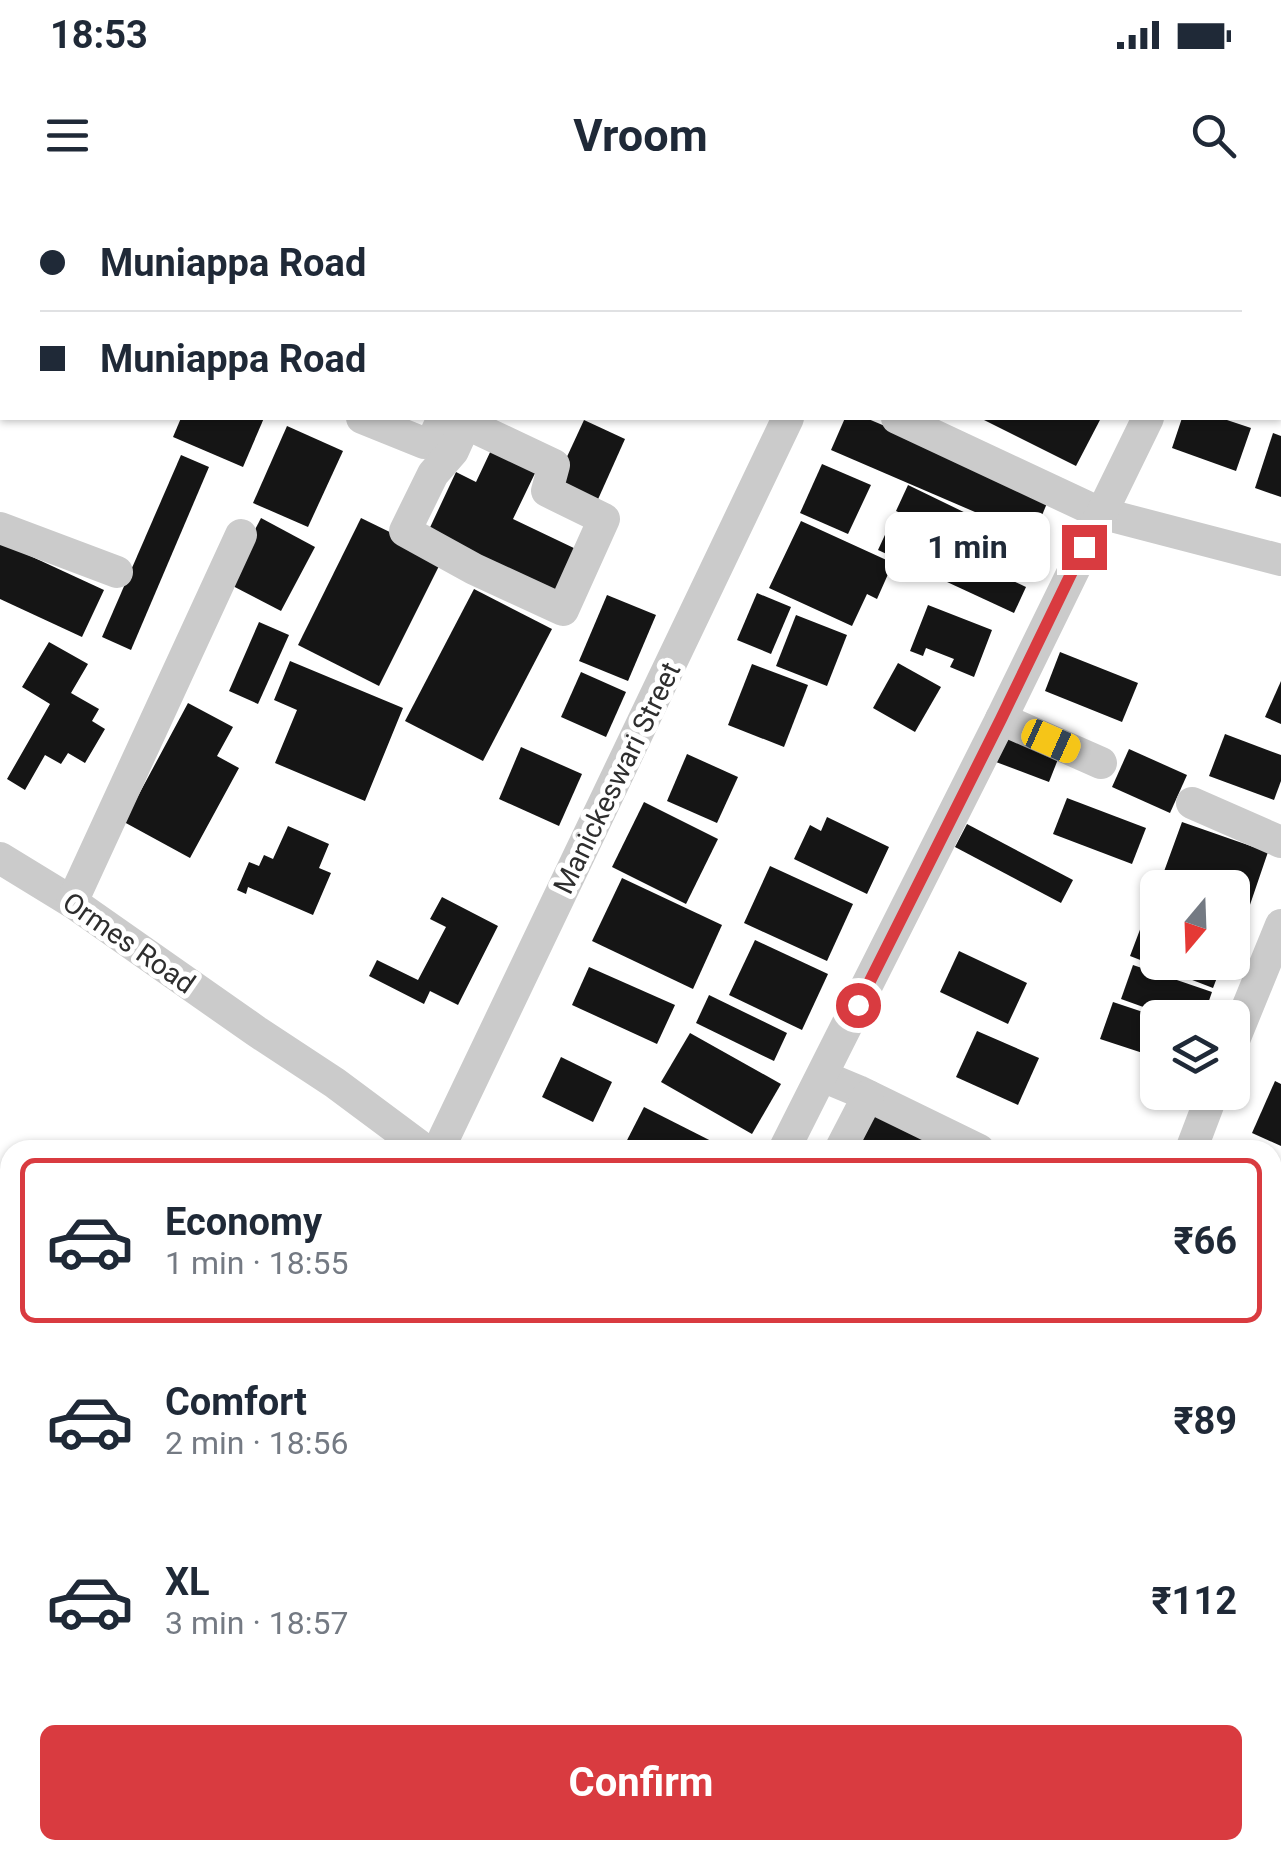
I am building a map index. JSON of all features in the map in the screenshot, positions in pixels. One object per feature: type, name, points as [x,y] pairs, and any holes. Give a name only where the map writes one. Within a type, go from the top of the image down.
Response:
[{"type":"street","points":[[367,420],[424,443],[457,427],[554,465],[547,491],[604,519],[563,610],[474,570],[404,531],[457,427]]},
{"type":"street","name":"Manickeswari Street","points":[[447,1140],[787,420]]},
{"type":"street","points":[[901,420],[1100,513],[1281,560]]},
{"type":"street","points":[[789,1140],[1147,420]]},
{"type":"street","points":[[0,528],[117,572]]},
{"type":"street","points":[[72,902],[240,534]]},
{"type":"street","points":[[1001,719],[1101,763]]},
{"type":"street","points":[[1192,803],[1281,842]]},
{"type":"street","name":"Ormes Road","points":[[0,858],[72,902],[256,1031],[434,1140]]},
{"type":"street","points":[[1250,1001],[1281,925]]},
{"type":"street","points":[[822,1076],[959,1140]]},
{"type":"street","points":[[845,1140],[868,1096]]},
{"type":"street","points":[[1195,1140],[1206,1110]]},
{"type":"building","points":[[180,420],[263,420],[243,467],[173,437]]},
{"type":"building","points":[[584,420],[625,439],[595,506],[553,487]]},
{"type":"building","points":[[844,420],[871,420],[1050,496],[1033,537],[831,450]]},
{"type":"building","points":[[984,420],[1100,420],[1076,466]]},
{"type":"building","points":[[1181,420],[1227,420],[1251,428],[1236,471],[1172,448]]},
{"type":"building","points":[[287,426],[343,451],[308,527],[253,503]]},
{"type":"building","points":[[1273,433],[1281,436],[1281,497],[1255,488]]},
{"type":"building","points":[[493,446],[538,467],[513,519],[578,550],[556,598],[426,536],[456,472],[476,482]]},
{"type":"building","points":[[181,455],[209,467],[131,650],[102,637]]},
{"type":"building","points":[[822,464],[871,485],[848,534],[800,513]]},
{"type":"building","points":[[908,485],[1042,550],[1030,576],[896,511]]},
{"type":"building","points":[[261,518],[315,547],[281,611],[227,583]]},
{"type":"building","points":[[361,518],[443,558],[379,686],[298,645]]},
{"type":"building","points":[[801,521],[893,563],[877,599],[867,594],[852,626],[769,588]]},
{"type":"building","points":[[890,524],[1026,587],[1014,613],[878,550]]},
{"type":"building","points":[[0,542],[104,590],[82,637],[0,599]]},
{"type":"building","points":[[474,589],[552,629],[483,761],[405,721]]},
{"type":"building","points":[[757,593],[791,607],[771,654],[737,640]]},
{"type":"building","points":[[607,595],[656,615],[628,681],[579,661]]},
{"type":"building","points":[[928,605],[992,630],[974,677],[950,667],[954,659],[926,648],[923,656],[910,651]]},
{"type":"building","points":[[796,615],[847,635],[827,686],[776,666]]},
{"type":"building","points":[[259,622],[289,635],[258,704],[229,691]]},
{"type":"building","points":[[49,642],[88,664],[71,693],[99,709],[92,721],[105,729],[85,763],[68,753],[61,764],[45,755],[25,790],[7,779],[50,704],[22,687]]},
{"type":"building","points":[[1060,652],[1138,683],[1122,722],[1045,691]]},
{"type":"building","points":[[290,661],[403,708],[365,801],[275,763],[297,710],[274,700]]},
{"type":"building","points":[[898,663],[941,687],[915,732],[873,708]]},
{"type":"building","points":[[752,664],[808,685],[784,747],[728,725]]},
{"type":"building","points":[[581,672],[626,692],[606,737],[561,717]]},
{"type":"building","points":[[1281,681],[1281,724],[1265,717]]},
{"type":"building","points":[[188,703],[233,727],[217,756],[239,768],[190,858],[124,822]]},
{"type":"building","points":[[1009,729],[1062,749],[1049,782],[996,762]]},
{"type":"building","points":[[1225,734],[1281,755],[1281,781],[1274,800],[1209,776]]},
{"type":"building","points":[[521,747],[582,774],[559,826],[499,799]]},
{"type":"building","points":[[1129,749],[1187,775],[1170,813],[1112,787]]},
{"type":"building","points":[[687,754],[738,777],[717,823],[667,801]]},
{"type":"building","points":[[1067,798],[1146,828],[1132,864],[1053,834]]},
{"type":"building","points":[[644,802],[718,839],[686,904],[612,867]]},
{"type":"building","points":[[827,817],[889,847],[867,894],[794,859],[810,825],[821,831]]},
{"type":"building","points":[[1182,822],[1268,852],[1250,905],[1250,870],[1165,870]]},
{"type":"building","points":[[967,824],[1073,880],[1061,903],[955,847]]},
{"type":"building","points":[[288,826],[329,844],[319,868],[331,873],[313,915],[248,887],[246,894],[237,890],[249,862],[259,866],[264,855],[273,859]]},
{"type":"building","points":[[770,866],[853,904],[827,961],[744,923]]},
{"type":"building","points":[[622,878],[722,925],[693,989],[592,941]]},
{"type":"building","points":[[442,897],[498,926],[458,1005],[430,991],[424,1004],[369,976],[377,960],[418,980],[446,927],[430,919]]},
{"type":"building","points":[[1140,930],[1140,960],[1130,956]]},
{"type":"building","points":[[755,940],[828,974],[802,1030],[729,995]]},
{"type":"building","points":[[959,951],[1027,983],[1008,1024],[940,992]]},
{"type":"building","points":[[1133,965],[1140,967],[1140,980],[1177,980],[1212,992],[1209,1000],[1140,1000],[1140,1006],[1121,999]]},
{"type":"building","points":[[589,967],[675,1005],[657,1044],[572,1005]]},
{"type":"building","points":[[1192,980],[1216,980],[1213,988]]},
{"type":"building","points":[[709,995],[787,1033],[774,1061],[696,1023]]},
{"type":"building","points":[[1113,1002],[1140,1011],[1140,1052],[1100,1039]]},
{"type":"building","points":[[977,1031],[1039,1058],[1018,1105],[956,1077]]},
{"type":"building","points":[[690,1033],[781,1084],[752,1134],[661,1082]]},
{"type":"building","points":[[561,1057],[612,1082],[593,1122],[542,1097]]},
{"type":"building","points":[[1275,1081],[1281,1084],[1281,1140],[1268,1140],[1252,1133]]},
{"type":"building","points":[[873,1101],[951,1140],[853,1140]]},
{"type":"building","points":[[644,1107],[709,1140],[627,1140]]},
{"type":"route","points":[[858,1005],[1084,547]]}]
